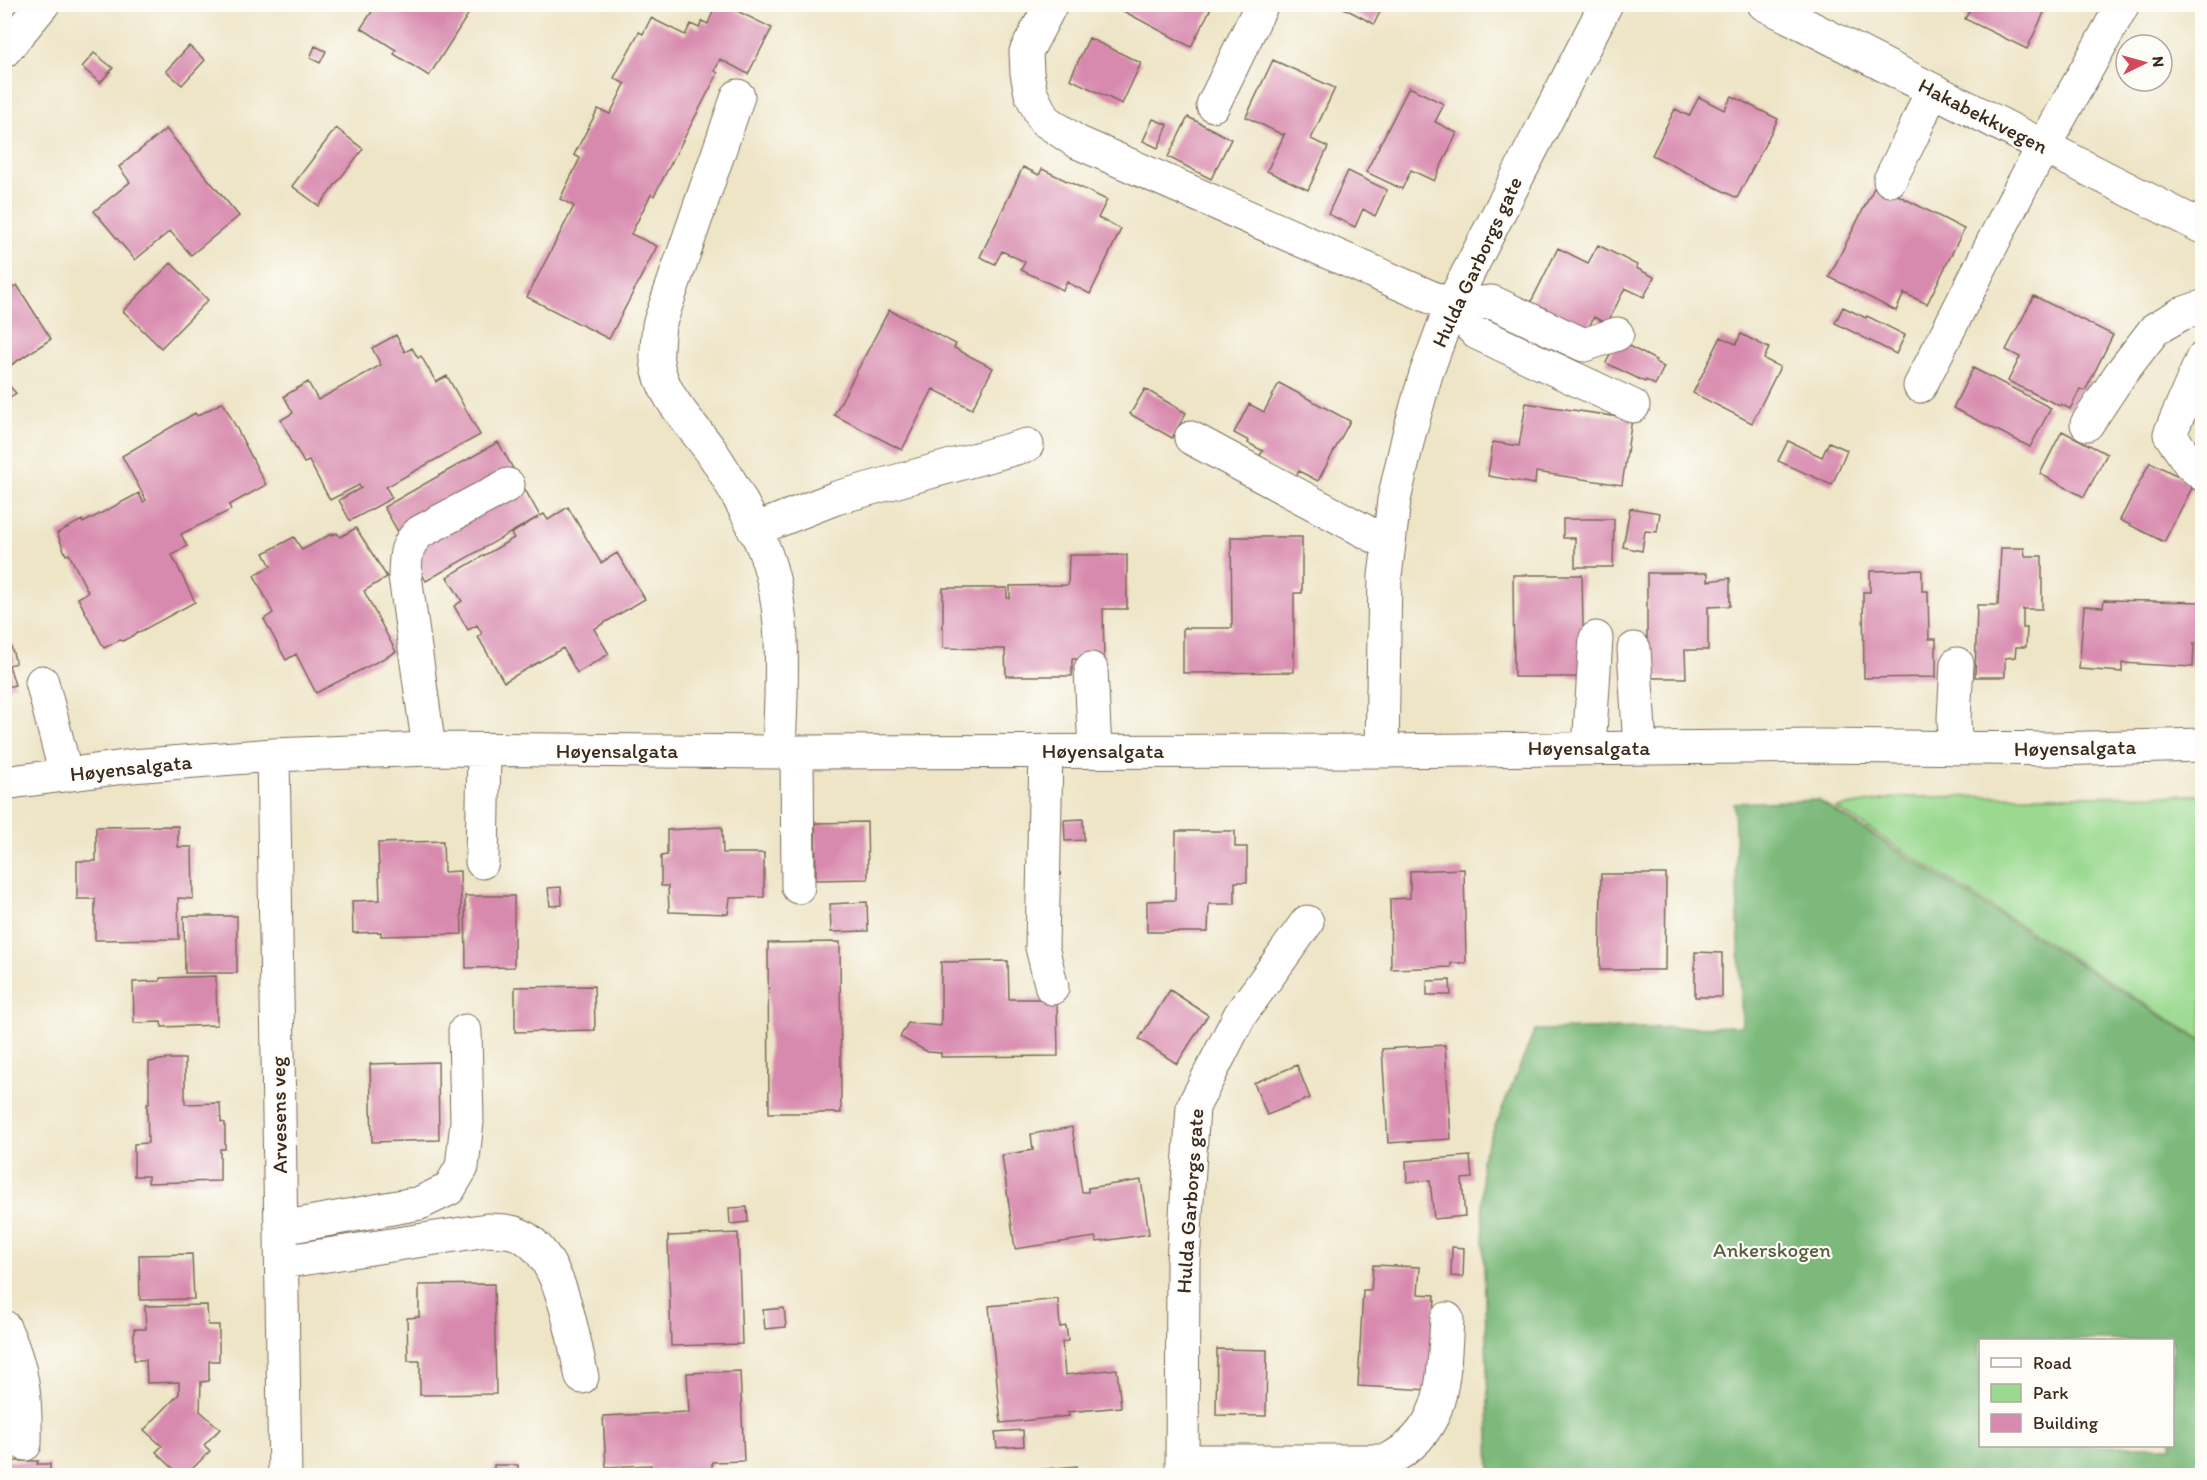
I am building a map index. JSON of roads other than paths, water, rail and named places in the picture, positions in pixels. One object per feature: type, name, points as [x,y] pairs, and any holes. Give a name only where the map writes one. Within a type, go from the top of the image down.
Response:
[{"type":"street","points":[[4,51],[43,4]]},
{"type":"street","points":[[1051,4],[1026,52],[1031,94],[1044,120],[1077,142],[1451,306],[1477,333],[1633,406]]},
{"type":"street","points":[[1213,105],[1263,4]]},
{"type":"street","name":"Hulda Garborgs gate","points":[[1382,751],[1385,576],[1394,500],[1426,374],[1451,306],[1606,4]]},
{"type":"street","name":"Hakabekkvegen","points":[[1764,4],[2202,227]]},
{"type":"street","points":[[1920,386],[2020,189],[2123,4]]},
{"type":"street","points":[[1890,180],[1932,90]]},
{"type":"street","points":[[738,96],[659,325],[657,362],[676,405],[712,453],[739,499],[764,550],[773,576],[781,641],[798,887]]},
{"type":"street","points":[[1451,306],[1492,302],[1584,345],[1617,334]]},
{"type":"street","points":[[2087,424],[2121,373],[2155,329],[2181,314],[2202,307]]},
{"type":"street","points":[[2202,359],[2170,434],[2190,464],[2202,474]]},
{"type":"street","points":[[1191,438],[1389,544]]},
{"type":"street","points":[[754,530],[836,498],[1027,445]]},
{"type":"street","points":[[429,749],[405,576],[407,548],[411,540],[420,532],[508,485]]},
{"type":"street","points":[[1589,748],[1596,638]]},
{"type":"street","points":[[1634,649],[1640,748]]},
{"type":"street","points":[[1955,748],[1957,664]]},
{"type":"street","points":[[1091,669],[1095,751]]},
{"type":"street","points":[[42,682],[66,775]]},
{"type":"street","name":"Høyensalgata","points":[[4,783],[132,766],[273,755],[429,749],[788,752],[1382,751],[1822,746],[2051,749],[2202,745]]},
{"type":"street","points":[[482,862],[484,750]]},
{"type":"street","points":[[1046,751],[1042,947],[1052,988]]},
{"type":"street","name":"Arvesens veg","points":[[273,755],[285,1476]]},
{"type":"street","name":"Hulda Garborgs gate","points":[[1182,1468],[1183,1262],[1193,1107],[1240,1015],[1307,921]]},
{"type":"street","points":[[281,1228],[420,1203],[449,1189],[462,1167],[467,1122],[465,1031]]},
{"type":"street","points":[[282,1263],[487,1230],[515,1233],[533,1244],[549,1262],[562,1296],[582,1377]]},
{"type":"street","points":[[1182,1468],[1386,1461],[1404,1452],[1420,1436],[1437,1409],[1444,1372],[1447,1319]]},
{"type":"street","points":[[4,1327],[20,1366],[26,1405],[25,1444]]},
{"type":"park label","name":"Ankerskogen","points":[[1772,1250]]}]
